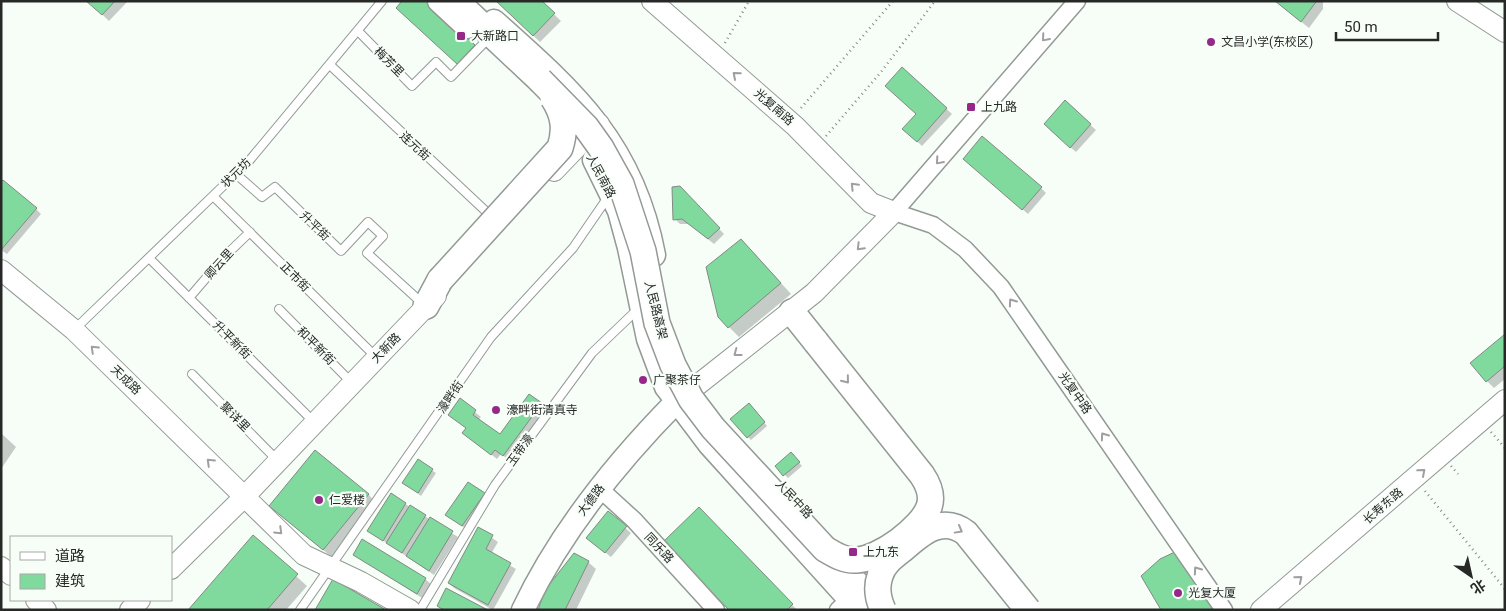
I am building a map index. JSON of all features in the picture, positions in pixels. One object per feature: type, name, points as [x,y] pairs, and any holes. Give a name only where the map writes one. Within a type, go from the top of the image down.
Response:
[{"type":"main road","name":"人民南路","points":[[439,1],[549,105],[582,141],[611,193],[628,242],[640,307],[658,371],[676,402]]},
{"type":"main road","name":"人民路高架","points":[[456,1],[540,80],[586,127],[601,148],[621,184],[641,243],[656,323],[673,365],[691,398],[718,433],[881,610]]},
{"type":"main road","name":"人民南路","points":[[472,1],[556,78],[599,124],[622,160],[639,199],[650,233],[669,326],[676,347],[696,386]]},
{"type":"main road","points":[[426,306],[440,280],[560,148],[565,128],[563,118],[555,100],[540,80]]},
{"type":"main road","points":[[792,312],[922,475],[928,487],[930,499],[929,508],[919,523],[877,556],[854,560],[836,556],[825,549]]},
{"type":"main road","name":"人民中路","points":[[696,386],[707,403],[738,439],[896,610]]},
{"type":"main road","name":"人民中路","points":[[676,402],[709,444],[849,606]]},
{"type":"main road","name":"大德路","points":[[522,610],[551,558],[600,489],[638,442],[676,402]]},
{"type":"main road","points":[[881,610],[878,584],[883,569],[923,532],[943,525],[960,528],[966,533],[1028,610]]},
{"type":"street","name":"光复南路","points":[[652,1],[789,121],[871,204],[894,212]]},
{"type":"street","points":[[676,402],[814,293],[894,212],[1077,1]]},
{"type":"street","points":[[1457,1],[1505,32]]},
{"type":"street","name":"大新路","points":[[172,568],[245,496],[599,124]]},
{"type":"street","name":"光复中路","points":[[894,212],[933,225],[965,249],[1001,287],[1224,610]]},
{"type":"street","name":"天成路","points":[[1,270],[74,330],[304,555],[328,569],[361,582],[410,610]]},
{"type":"street","name":"长寿东路","points":[[1261,610],[1505,400]]},
{"type":"street","name":"同乐路","points":[[600,489],[634,520],[716,610]]},
{"type":"street","points":[[37,601],[46,610]]},
{"type":"street","points":[[130,610],[139,601]]},
{"type":"lane","name":"状元坊","points":[[74,330],[236,174],[330,65],[382,1]]},
{"type":"lane","name":"梅芳里","points":[[358,31],[412,86],[436,62],[451,77],[484,43]]},
{"type":"lane","name":"连元街","points":[[330,65],[502,227]]},
{"type":"lane","name":"升平街","points":[[236,174],[262,197],[275,187],[341,251],[368,222],[382,236],[367,253],[426,306]]},
{"type":"lane","name":"濠畔街","points":[[300,610],[491,337],[572,248],[611,193]]},
{"type":"lane","name":"正市街","points":[[213,196],[377,358]]},
{"type":"lane","name":"卿云里","points":[[189,298],[225,256],[250,232]]},
{"type":"lane","name":"升平新街","points":[[148,258],[315,422]]},
{"type":"lane","name":"玉带濠","points":[[420,610],[494,485],[592,353],[640,307]]},
{"type":"lane","name":"和平新街","points":[[279,309],[352,383]]},
{"type":"lane","name":"聚详里","points":[[192,374],[278,461]]},
{"type":"path","points":[[716,57],[749,1]]},
{"type":"path","points":[[789,121],[892,1]]},
{"type":"path","points":[[816,147],[881,72],[935,1]]},
{"type":"path","points":[[1415,478],[1505,589]]},
{"type":"building","points":[[86,1],[115,1],[102,15]]},
{"type":"building","points":[[402,1],[427,1],[475,45],[457,64],[396,8]]},
{"type":"building","points":[[496,1],[542,1],[555,13],[533,36]]},
{"type":"building","points":[[1275,1],[1316,1],[1316,2],[1301,22]]},
{"type":"building","points":[[902,67],[947,108],[917,142],[902,129],[916,114],[885,86]]},
{"type":"building","points":[[1065,100],[1091,124],[1070,148],[1044,124]]},
{"type":"building","points":[[982,136],[1042,187],[1022,210],[963,159]]},
{"type":"building","points":[[3,180],[37,208],[1,250],[1,182]]},
{"type":"building","points":[[680,186],[720,228],[708,239],[682,219],[673,220],[672,187]]},
{"type":"building","points":[[741,239],[781,283],[728,328],[718,317],[706,267]]},
{"type":"building","points":[[1505,334],[1505,366],[1486,382],[1470,363]]},
{"type":"building","points":[[529,394],[542,403],[503,456],[495,450],[491,455],[462,433],[466,428],[448,415],[460,398],[476,410],[473,415],[500,434]]},
{"type":"building","points":[[749,403],[765,422],[747,438],[730,419]]},
{"type":"building","name":"仁爱楼","points":[[315,450],[369,494],[323,550],[269,506]]},
{"type":"building","points":[[791,452],[800,462],[783,476],[775,466]]},
{"type":"building","points":[[418,459],[433,469],[418,493],[402,483]]},
{"type":"building","points":[[468,482],[485,493],[462,526],[445,515]]},
{"type":"building","points":[[391,493],[406,503],[383,541],[367,531]]},
{"type":"building","points":[[410,505],[426,515],[402,553],[386,543]]},
{"type":"building","points":[[699,507],[793,604],[787,610],[729,610],[663,542]]},
{"type":"building","points":[[608,511],[627,526],[605,553],[586,538]]},
{"type":"building","points":[[430,517],[453,531],[429,571],[406,556]]},
{"type":"building","points":[[478,527],[493,535],[486,549],[511,563],[488,605],[448,583]]},
{"type":"building","points":[[253,535],[298,574],[267,610],[188,610]]},
{"type":"building","points":[[362,539],[426,578],[417,594],[353,555]]},
{"type":"building","name":"光复大厦","points":[[1177,551],[1216,610],[1161,610],[1141,576],[1160,559]]},
{"type":"building","points":[[574,553],[589,561],[565,610],[538,610],[545,590]]},
{"type":"building","points":[[333,579],[386,610],[315,610]]},
{"type":"building","points":[[446,588],[486,609],[444,610],[437,606]]},
{"type":"place","name":"大新路口","points":[[461,36]]},
{"type":"place","name":"文昌小学(东校区)","points":[[1211,42]]},
{"type":"place","name":"上九路","points":[[971,107]]},
{"type":"place","name":"广聚茶仔","points":[[643,380]]},
{"type":"place","name":"濠畔街清真寺","points":[[496,410]]},
{"type":"place","name":"仁爱楼","points":[[319,500]]},
{"type":"place","name":"上九东","points":[[853,552]]},
{"type":"place","name":"光复大厦","points":[[1178,593]]}]
